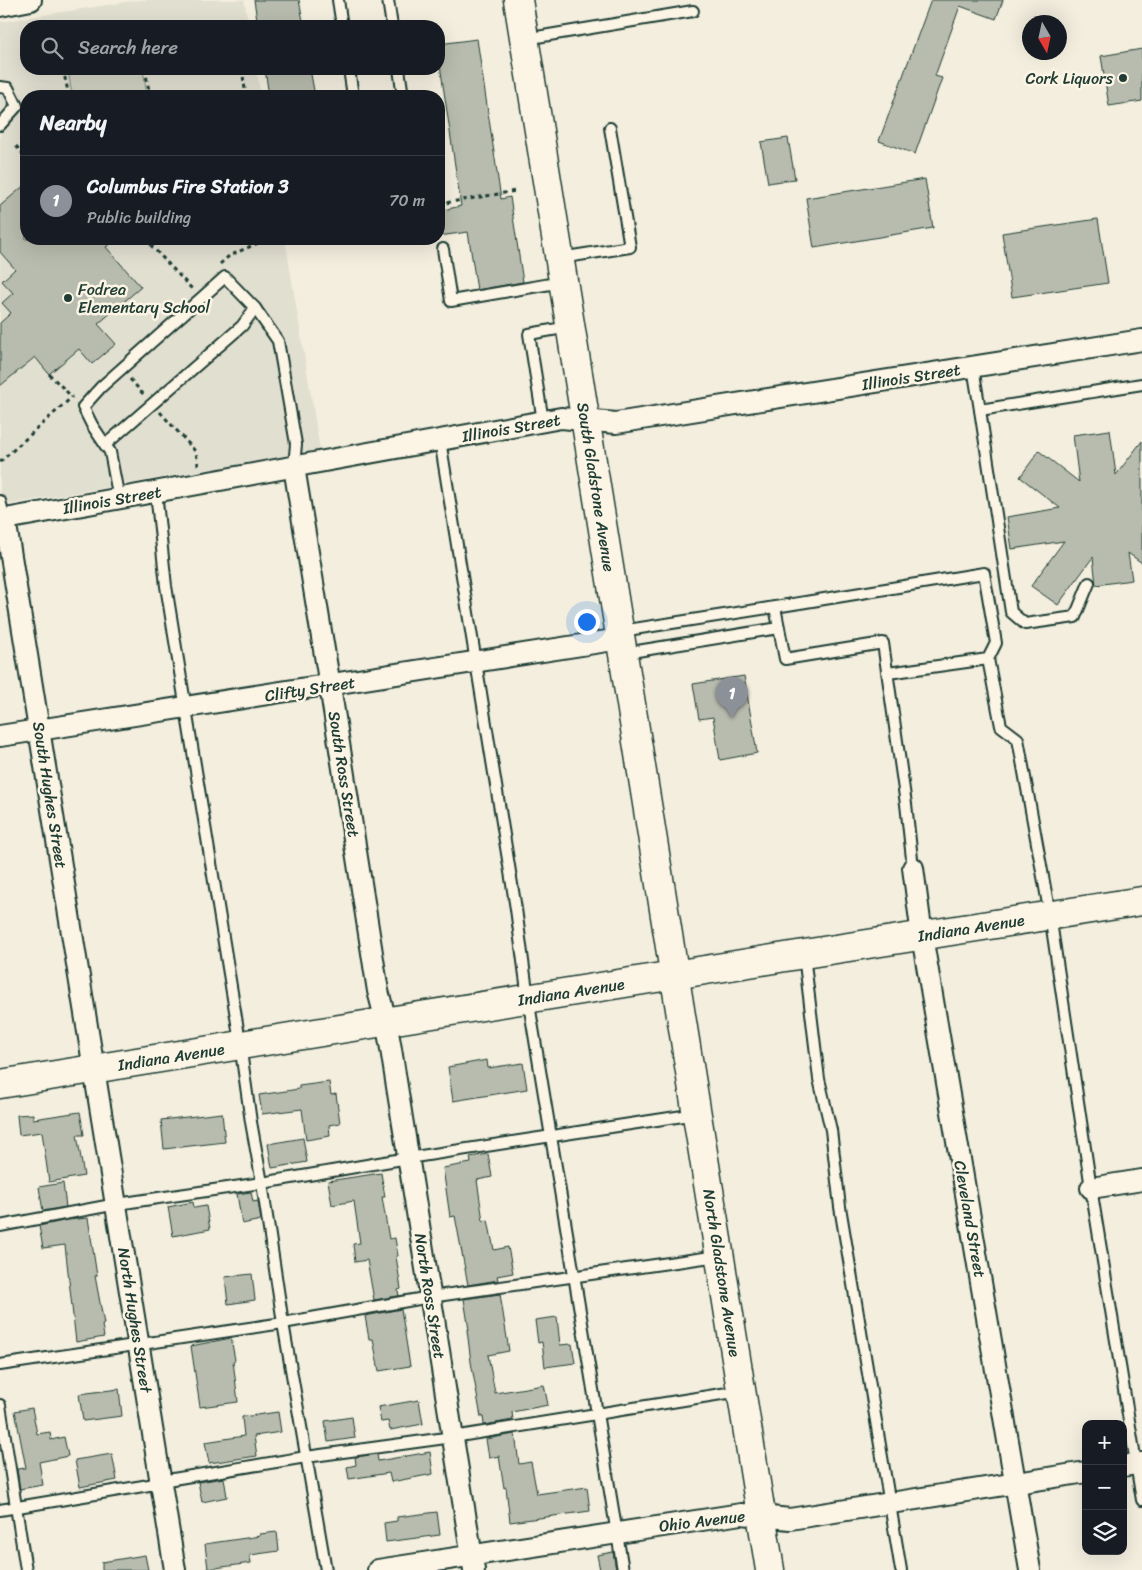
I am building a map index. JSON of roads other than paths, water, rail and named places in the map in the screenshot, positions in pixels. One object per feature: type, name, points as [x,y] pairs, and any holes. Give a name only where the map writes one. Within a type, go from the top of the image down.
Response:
[{"type":"street","points":[[0,6],[31,0]]},
{"type":"street","name":"South Gladstone Avenue","points":[[518,0],[674,975]]},
{"type":"street","name":"Illinois Street","points":[[2,514],[156,492],[561,418],[616,422],[1142,342]]},
{"type":"street","name":"South Ross Street","points":[[294,467],[378,991],[386,1021]]},
{"type":"street","name":"South Hughes Street","points":[[2,514],[95,1070]]},
{"type":"street","name":"Clifty Street","points":[[0,736],[621,641]]},
{"type":"street","name":"Cleveland Street","points":[[913,868],[922,936],[1030,1570]]},
{"type":"street","name":"Indiana Avenue","points":[[0,1084],[1142,901]]},
{"type":"street","name":"North Gladstone Avenue","points":[[674,975],[770,1570]]},
{"type":"street","name":"North Ross Street","points":[[386,1021],[473,1563]]},
{"type":"street","name":"North Hughes Street","points":[[95,1070],[175,1570]]},
{"type":"street","points":[[1091,1188],[1142,1180]]},
{"type":"street","name":"Ohio Avenue","points":[[378,1570],[473,1563],[617,1533],[741,1514],[790,1519],[1082,1473]]},
{"type":"lane","points":[[338,0],[341,20]]},
{"type":"lane","points":[[388,0],[391,20]]},
{"type":"lane","points":[[524,39],[693,11]]},
{"type":"lane","points":[[350,75],[352,90]]},
{"type":"lane","points":[[400,75],[402,90]]},
{"type":"lane","points":[[0,87],[8,88],[17,106],[0,125]]},
{"type":"lane","points":[[443,249],[451,301],[561,270],[630,246],[610,128]]},
{"type":"lane","points":[[119,498],[110,452],[92,426],[83,407],[102,387],[226,277],[255,308],[278,341],[296,444],[294,467]]},
{"type":"lane","points":[[105,445],[242,326],[255,308]]},
{"type":"lane","points":[[543,421],[529,334],[570,327]]},
{"type":"lane","points":[[973,367],[1012,612],[1026,624],[1075,617],[1089,583]]},
{"type":"lane","points":[[980,410],[1142,384]]},
{"type":"lane","points":[[440,440],[516,909],[528,998],[623,1570]]},
{"type":"lane","points":[[156,492],[166,586],[241,1046],[251,1122],[283,1323],[326,1570]]},
{"type":"lane","points":[[621,641],[775,607],[984,573],[996,643],[988,658],[1001,726],[1018,739],[1050,916],[1134,1465],[1142,1500]]},
{"type":"lane","points":[[775,607],[785,659],[883,642],[913,868]]},
{"type":"lane","points":[[621,641],[779,628]]},
{"type":"lane","points":[[888,673],[988,658]]},
{"type":"lane","points":[[804,954],[819,1078],[831,1130],[840,1207],[901,1570]]},
{"type":"lane","points":[[0,1226],[116,1204],[262,1183],[408,1158],[697,1114]]},
{"type":"lane","points":[[0,1365],[283,1323],[430,1297],[720,1255]]},
{"type":"lane","points":[[0,1510],[149,1485],[161,1481],[741,1391]]},
{"type":"lane","points":[[0,1405],[26,1570]]},
{"type":"place","name":"Cork Liquors","points":[[1123,78]]},
{"type":"place","name":"Fodrea Elementary School","points":[[68,298]]},
{"type":"place","name":"Columbus Fire Station 3","points":[[732,718]]}]
